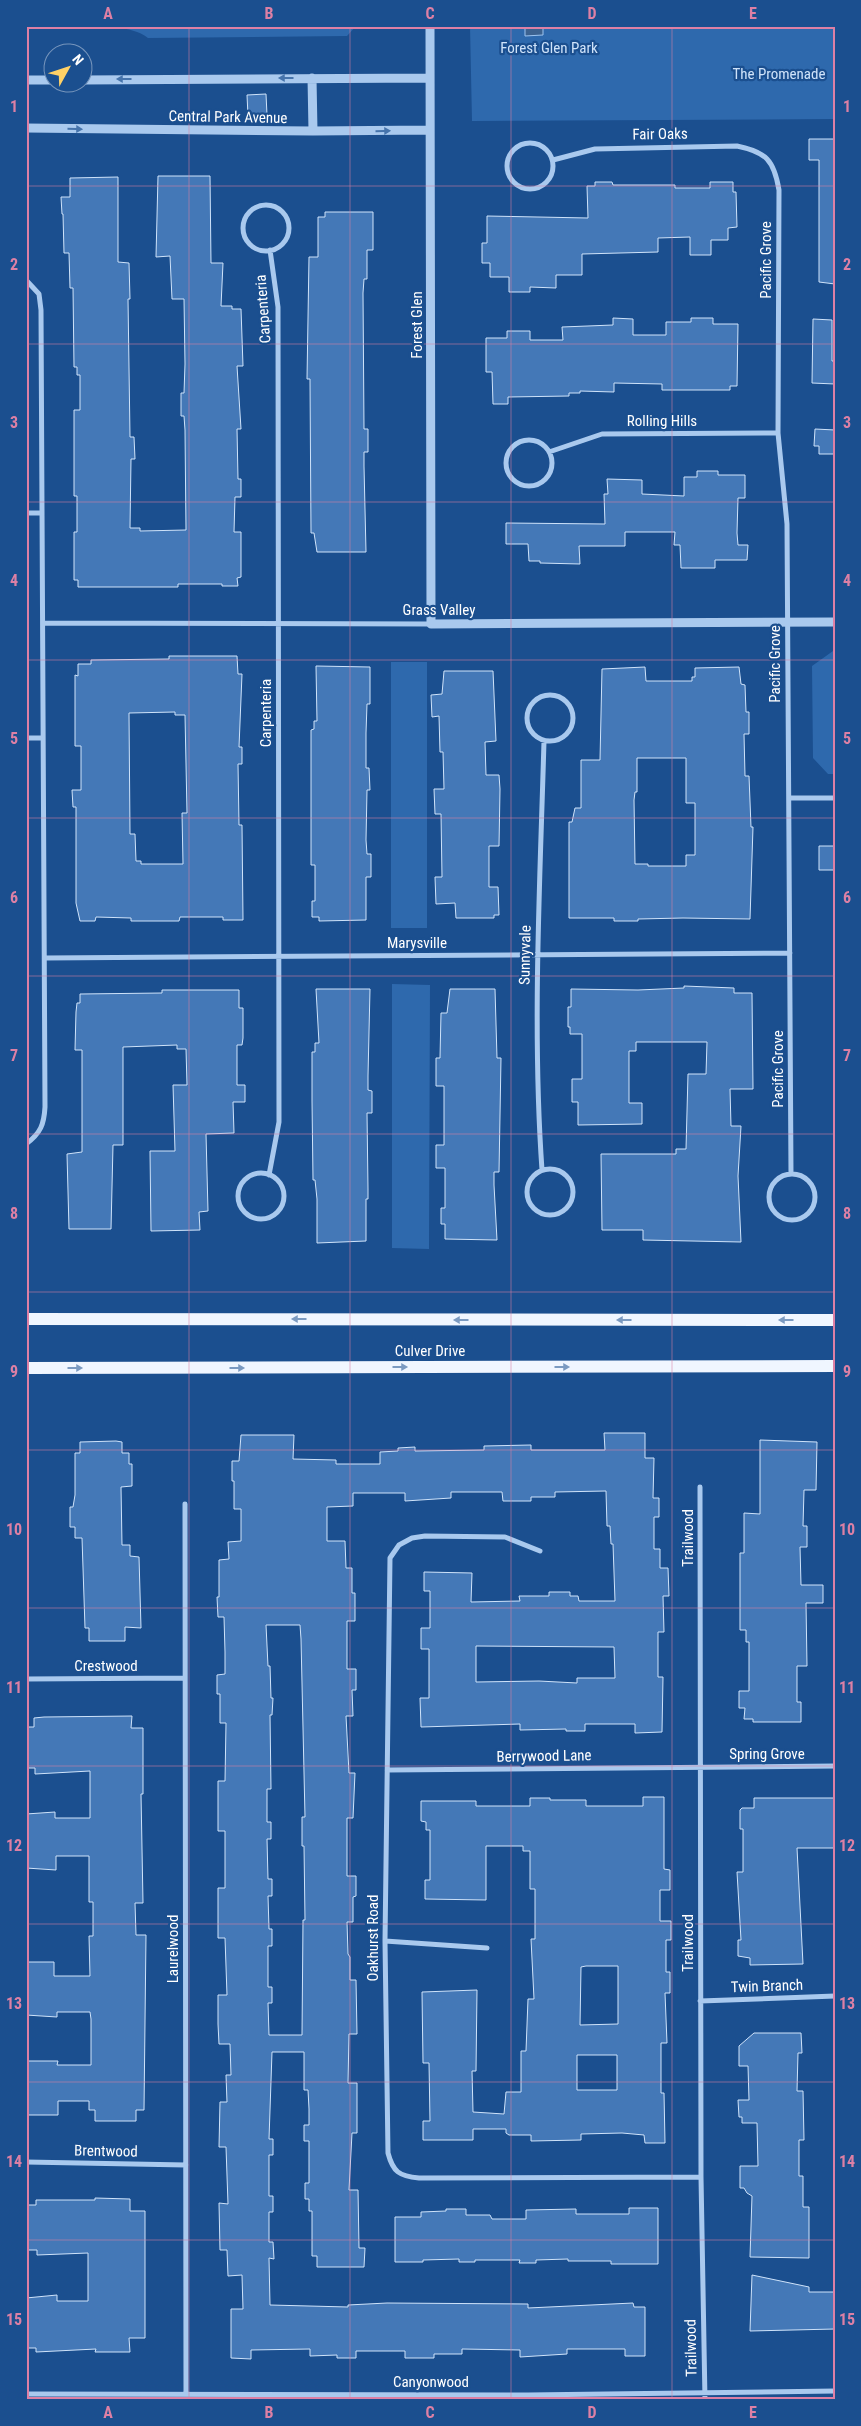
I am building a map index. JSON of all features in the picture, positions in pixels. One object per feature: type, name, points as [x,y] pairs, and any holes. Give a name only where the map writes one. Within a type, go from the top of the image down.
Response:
[{"type":"main road","name":"Culver Drive","points":[[26,1319],[835,1320]]},
{"type":"main road","name":"Culver Drive","points":[[26,1368],[835,1366]]},
{"type":"street","name":"Forest Glen","points":[[430,26],[431,624]]},
{"type":"street","points":[[312,78],[313,132]]},
{"type":"street","points":[[92,80],[429,78]]},
{"type":"street","points":[[26,80],[42,80]]},
{"type":"street","name":"Central Park Avenue","points":[[26,128],[313,132],[430,130]]},
{"type":"street","points":[[530,143],[544,148],[552,160],[551,175],[547,182],[534,189],[519,186],[509,174],[507,167],[511,152],[523,144],[530,143]]},
{"type":"street","name":"Fair Oaks","points":[[552,160],[595,149],[655,146],[736,146],[754,150],[768,158]]},
{"type":"street","name":"Pacific Grove","points":[[768,158],[776,172],[779,190],[778,433],[787,524],[791,1174]]},
{"type":"street","points":[[257,206],[276,207],[284,213],[288,222],[289,231],[286,240],[279,247],[270,250],[261,250],[252,246],[246,239],[243,229],[244,220],[249,212],[257,206]]},
{"type":"street","name":"Carpenteria","points":[[269,1175],[279,1122],[278,307],[270,250]]},
{"type":"street","points":[[26,1144],[34,1138],[44,1125],[46,1107],[41,310],[39,294],[29,282]]},
{"type":"street","name":"Rolling Hills","points":[[549,452],[602,434],[778,433]]},
{"type":"street","points":[[534,440],[543,445],[549,452],[552,462],[550,471],[545,479],[537,484],[527,486],[518,483],[506,469],[506,459],[509,450],[516,443],[534,440]]},
{"type":"street","points":[[26,513],[42,513]]},
{"type":"street","name":"Grass Valley","points":[[43,623],[835,622]]},
{"type":"street","points":[[552,695],[561,698],[568,704],[572,712],[573,722],[570,731],[563,738],[554,741],[544,741],[530,729],[527,719],[529,710],[534,702],[542,697],[552,695]]},
{"type":"street","points":[[26,738],[43,738]]},
{"type":"street","name":"Sunnyvale","points":[[542,1170],[539,1130],[537,955],[544,741]]},
{"type":"street","points":[[789,798],[835,798]]},
{"type":"street","name":"Marysville","points":[[45,958],[790,953]]},
{"type":"street","points":[[551,1169],[561,1172],[568,1178],[572,1186],[573,1196],[570,1205],[553,1215],[535,1210],[529,1202],[528,1184],[542,1170],[551,1169]]},
{"type":"street","points":[[260,1173],[269,1175],[278,1180],[284,1198],[281,1207],[274,1215],[266,1219],[256,1219],[248,1215],[241,1208],[238,1199],[238,1189],[243,1181],[251,1175],[260,1173]]},
{"type":"street","points":[[791,1174],[801,1176],[809,1181],[814,1189],[815,1199],[813,1208],[798,1220],[788,1220],[779,1216],[769,1200],[774,1182],[791,1174]]},
{"type":"street","name":"Trailwood","points":[[700,1487],[700,2001],[705,2400]]},
{"type":"street","name":"Laurelwood","points":[[185,1504],[186,2394]]},
{"type":"street","name":"Oakhurst Road","points":[[540,1551],[505,1537],[425,1536],[412,1538],[399,1545],[390,1558],[385,1941],[388,2153],[392,2167],[404,2177],[701,2177]]},
{"type":"street","name":"Crestwood","points":[[26,1679],[185,1678]]},
{"type":"street","name":"Spring Grove","points":[[700,1767],[835,1766]]},
{"type":"street","name":"Berrywood Lane","points":[[387,1770],[700,1767]]},
{"type":"street","points":[[385,1941],[487,1948]]},
{"type":"street","name":"Twin Branch","points":[[700,2001],[835,1996]]},
{"type":"street","name":"Brentwood","points":[[26,2162],[186,2165]]},
{"type":"street","name":"Canyonwood","points":[[26,2394],[528,2397],[705,2391],[835,2391]]},
{"type":"green space","points":[[84,26],[356,26],[347,36],[148,38],[125,29]]},
{"type":"green space","name":"The Promenade","points":[[470,26],[835,27],[835,119],[472,121]]},
{"type":"green space","points":[[833,651],[835,774],[828,774],[813,758],[812,666]]},
{"type":"green space","points":[[391,662],[427,662],[427,928],[391,928]]},
{"type":"green space","points":[[392,984],[430,985],[429,1249],[392,1248]]},
{"type":"shaded area","points":[[525,26],[543,26],[543,35],[525,36]]},
{"type":"building","points":[[266,94],[267,115],[248,116],[247,95]]},
{"type":"building","points":[[809,139],[835,139],[835,284],[819,282],[819,160],[809,160]]},
{"type":"building","points":[[158,176],[210,176],[211,263],[223,263],[221,306],[232,306],[232,309],[241,309],[243,366],[237,366],[241,429],[237,429],[238,479],[241,479],[241,497],[235,497],[234,532],[241,532],[241,577],[237,578],[238,586],[178,584],[178,587],[78,587],[78,580],[74,580],[74,532],[77,532],[77,496],[74,496],[74,410],[80,410],[80,375],[77,375],[77,367],[74,367],[73,288],[70,288],[69,253],[64,253],[61,197],[70,197],[70,178],[118,177],[118,262],[129,263],[130,437],[134,437],[135,459],[131,459],[130,528],[140,528],[140,531],[186,530],[185,430],[184,416],[181,416],[181,393],[184,393],[185,364],[184,299],[172,299],[170,256],[156,257]]},
{"type":"building","points":[[595,182],[612,182],[613,185],[675,185],[675,188],[710,188],[710,182],[733,182],[733,192],[736,192],[737,227],[728,228],[728,240],[711,240],[711,255],[690,255],[690,237],[658,238],[658,252],[582,254],[582,275],[556,275],[556,288],[530,287],[530,292],[509,292],[509,277],[490,277],[490,263],[482,263],[482,243],[487,243],[487,216],[588,218],[587,186],[595,186]]},
{"type":"building","points":[[325,212],[373,212],[373,250],[367,250],[367,279],[364,279],[363,293],[364,429],[368,429],[368,452],[364,452],[366,552],[317,552],[314,533],[311,533],[310,379],[307,379],[309,257],[318,257],[318,217],[325,217]]},
{"type":"building","points":[[613,318],[633,319],[633,335],[666,335],[666,322],[691,322],[691,318],[713,318],[713,324],[738,324],[737,386],[730,386],[730,390],[662,390],[662,384],[614,383],[614,392],[580,391],[580,393],[569,393],[569,396],[508,397],[508,404],[493,404],[492,372],[486,372],[486,338],[507,338],[507,331],[530,331],[530,340],[563,340],[562,327],[613,325]]},
{"type":"building","points":[[813,319],[832,320],[832,361],[835,361],[835,384],[812,383]]},
{"type":"building","points":[[815,429],[835,430],[835,454],[819,454],[819,446],[814,446]]},
{"type":"building","points":[[697,471],[718,471],[718,475],[745,475],[745,498],[738,498],[737,533],[738,545],[748,545],[747,560],[715,560],[715,568],[681,568],[680,545],[674,545],[675,532],[625,532],[625,546],[579,546],[580,564],[529,561],[528,544],[506,544],[506,523],[605,524],[604,494],[608,494],[607,479],[642,480],[642,494],[684,496],[684,477],[697,477]]},
{"type":"building","points":[[169,656],[237,656],[238,674],[242,674],[239,747],[242,747],[242,764],[238,764],[239,825],[242,825],[243,920],[223,920],[223,917],[180,917],[179,921],[131,921],[131,918],[96,917],[95,921],[80,921],[76,903],[76,807],[73,807],[72,790],[81,790],[81,746],[75,746],[75,675],[78,676],[78,664],[91,664],[91,660],[169,659]],"holes":[[[175,712],[175,715],[185,715],[187,813],[182,813],[183,864],[141,864],[141,861],[136,861],[135,834],[130,834],[129,713]]]},
{"type":"building","points":[[316,666],[370,667],[370,704],[367,704],[366,768],[369,768],[370,790],[367,790],[366,840],[367,854],[371,854],[371,877],[366,877],[366,920],[319,921],[319,917],[312,917],[312,901],[315,901],[315,865],[311,865],[311,730],[314,729],[314,721],[317,721]]},
{"type":"building","points":[[645,667],[646,681],[692,681],[692,677],[695,677],[695,668],[739,667],[741,684],[745,685],[746,712],[749,712],[749,734],[744,734],[745,776],[749,776],[751,827],[753,827],[750,919],[683,918],[614,921],[614,918],[569,918],[569,822],[572,822],[575,808],[581,808],[581,760],[600,760],[602,669]],"holes":[[[637,758],[686,758],[686,803],[695,803],[695,855],[686,855],[686,866],[635,864],[634,800],[635,792],[637,792]]]},
{"type":"building","points":[[444,671],[493,671],[496,741],[485,742],[486,775],[499,775],[500,789],[499,846],[489,846],[489,887],[498,887],[499,915],[494,915],[494,918],[456,918],[455,903],[436,904],[435,877],[442,877],[441,814],[435,814],[434,789],[444,789],[443,752],[440,752],[439,716],[432,717],[431,695],[442,694]]},
{"type":"building","points":[[819,846],[835,846],[835,870],[819,870]]},
{"type":"building","points":[[684,986],[734,988],[734,993],[752,993],[753,1089],[730,1089],[731,1126],[741,1126],[738,1176],[741,1242],[643,1240],[643,1230],[602,1230],[601,1154],[676,1154],[676,1149],[686,1149],[688,1074],[706,1074],[707,1042],[636,1042],[636,1051],[629,1051],[629,1103],[642,1103],[642,1124],[578,1125],[578,1102],[572,1102],[572,1079],[582,1079],[582,1034],[570,1034],[570,1027],[568,1027],[568,1007],[571,1007],[571,989],[638,990],[684,988]]},
{"type":"building","points":[[316,989],[370,989],[368,1090],[372,1091],[372,1113],[367,1113],[368,1199],[366,1199],[366,1241],[317,1243],[317,1199],[315,1180],[313,1180],[312,1101],[312,1052],[315,1052],[315,1043],[319,1043]]},
{"type":"building","points":[[450,989],[495,989],[497,1058],[501,1058],[499,1172],[494,1172],[497,1240],[445,1239],[445,1224],[441,1224],[441,1208],[445,1208],[445,1168],[436,1168],[436,1145],[444,1145],[444,1086],[436,1086],[436,1058],[440,1058],[441,1013],[447,1013]]},
{"type":"building","points":[[162,990],[239,990],[239,1008],[243,1008],[242,1045],[237,1045],[237,1085],[245,1085],[245,1102],[233,1102],[234,1133],[206,1134],[208,1211],[199,1212],[200,1230],[151,1231],[150,1151],[175,1151],[173,1085],[187,1085],[186,1049],[177,1049],[177,1045],[123,1047],[123,1145],[113,1145],[111,1229],[69,1229],[67,1154],[82,1152],[82,1050],[75,1050],[76,1012],[77,1003],[80,1003],[80,994],[162,993]]},
{"type":"building","points":[[604,1433],[645,1433],[645,1458],[654,1458],[653,1498],[659,1498],[659,1517],[654,1517],[654,1549],[660,1549],[660,1568],[668,1568],[669,1596],[663,1596],[664,1632],[658,1632],[658,1677],[663,1677],[662,1732],[635,1733],[635,1724],[585,1724],[585,1731],[566,1731],[566,1729],[520,1730],[520,1724],[421,1727],[420,1698],[429,1698],[429,1649],[421,1649],[421,1628],[430,1628],[430,1591],[424,1591],[424,1572],[472,1573],[471,1602],[520,1601],[519,1596],[549,1596],[549,1592],[570,1592],[570,1596],[578,1596],[579,1601],[615,1601],[613,1544],[611,1544],[610,1526],[607,1526],[606,1491],[555,1492],[555,1497],[531,1497],[531,1501],[503,1501],[502,1492],[451,1492],[451,1498],[405,1501],[405,1493],[353,1493],[353,1506],[327,1507],[327,1541],[345,1541],[346,1568],[352,1568],[352,1593],[355,1593],[355,1621],[347,1621],[347,1669],[356,1669],[356,1690],[352,1690],[353,1716],[346,1716],[349,1773],[355,1773],[353,1818],[347,1818],[347,1876],[356,1876],[356,1896],[353,1897],[353,1922],[347,1922],[350,1980],[356,1980],[357,2034],[349,2034],[348,2083],[357,2083],[357,2133],[352,2133],[349,2190],[358,2190],[359,2248],[365,2248],[364,2267],[317,2267],[317,2256],[312,2256],[312,2211],[309,2211],[309,2199],[305,2199],[305,2183],[309,2183],[309,2141],[304,2141],[304,2125],[309,2125],[309,2109],[308,2090],[304,2090],[304,2052],[272,2052],[269,2139],[273,2139],[273,2155],[269,2155],[269,2196],[273,2196],[273,2212],[269,2212],[269,2242],[273,2242],[274,2259],[269,2258],[270,2305],[348,2307],[348,2305],[387,2303],[528,2304],[528,2308],[633,2303],[634,2307],[645,2307],[645,2356],[625,2356],[625,2349],[567,2349],[567,2354],[520,2357],[520,2350],[462,2349],[462,2354],[434,2354],[434,2358],[405,2358],[405,2351],[356,2351],[356,2358],[337,2358],[337,2355],[310,2356],[310,2349],[251,2350],[251,2359],[231,2358],[231,2309],[243,2309],[242,2275],[228,2276],[227,2250],[220,2250],[219,2203],[228,2204],[226,2147],[219,2147],[220,2102],[227,2102],[226,2075],[231,2075],[230,2044],[219,2044],[218,2024],[218,1995],[227,1995],[225,1938],[218,1938],[218,1888],[225,1888],[225,1831],[218,1831],[218,1781],[225,1781],[226,1723],[220,1723],[220,1694],[217,1694],[217,1675],[225,1674],[225,1652],[224,1617],[218,1617],[217,1597],[219,1597],[219,1560],[229,1559],[228,1542],[241,1541],[241,1509],[234,1509],[232,1461],[239,1461],[241,1435],[294,1435],[293,1459],[336,1460],[336,1464],[380,1464],[380,1452],[398,1451],[398,1448],[415,1447],[415,1451],[484,1450],[484,1446],[531,1445],[531,1450],[605,1450]],"holes":[[[266,1625],[300,1625],[305,1817],[302,1817],[305,1920],[303,1920],[302,2035],[269,2035],[268,2003],[272,2003],[272,1987],[268,1987],[268,1946],[272,1946],[272,1929],[269,1929],[268,1896],[272,1896],[272,1879],[268,1879],[267,1839],[271,1839],[271,1822],[267,1822],[267,1789],[271,1789],[270,1715],[272,1715],[273,1698],[271,1698]],[[476,1646],[614,1647],[615,1678],[577,1678],[577,1683],[539,1681],[476,1682]]]},
{"type":"building","points":[[760,1440],[817,1442],[816,1490],[804,1490],[803,1526],[807,1526],[807,1547],[800,1547],[801,1585],[823,1585],[823,1603],[806,1603],[807,1666],[797,1666],[797,1702],[801,1702],[801,1722],[753,1722],[753,1719],[744,1719],[745,1708],[739,1708],[739,1691],[749,1691],[749,1642],[746,1642],[746,1630],[740,1630],[740,1553],[744,1553],[744,1513],[760,1514]]},
{"type":"building","points":[[80,1442],[122,1442],[122,1453],[129,1453],[129,1464],[132,1464],[132,1486],[121,1487],[122,1545],[130,1545],[130,1556],[139,1557],[141,1628],[125,1627],[125,1641],[89,1641],[89,1628],[85,1628],[82,1538],[75,1538],[75,1527],[70,1527],[70,1507],[73,1507],[75,1495],[75,1453],[80,1453]]},
{"type":"building","points":[[132,1716],[131,1728],[143,1728],[143,1794],[141,1794],[143,1903],[135,1903],[136,1935],[146,1935],[144,2110],[136,2110],[136,2121],[95,2121],[95,2110],[89,2110],[89,2101],[58,2101],[58,2115],[26,2115],[26,2061],[58,2061],[57,2065],[91,2065],[90,2012],[57,2012],[57,2017],[26,2015],[26,1962],[54,1962],[54,1976],[90,1976],[89,1936],[93,1936],[93,1902],[89,1902],[89,1856],[56,1856],[56,1870],[26,1868],[26,1814],[55,1812],[55,1818],[90,1818],[90,1771],[35,1774],[35,1768],[26,1768],[26,1727],[34,1727],[34,1718]]},
{"type":"building","points":[[643,1797],[664,1797],[664,1869],[670,1870],[670,1890],[660,1890],[660,1921],[671,1921],[671,1940],[666,1940],[666,1972],[670,1972],[670,1993],[665,1993],[667,2043],[661,2043],[661,2093],[664,2093],[665,2143],[645,2143],[644,2135],[622,2133],[581,2134],[581,2140],[531,2141],[531,2135],[509,2135],[506,2133],[506,2129],[473,2129],[473,2140],[423,2140],[423,2121],[430,2121],[429,2063],[423,2063],[422,1992],[477,1990],[476,2071],[472,2071],[473,2112],[504,2114],[506,2092],[521,2092],[521,2051],[526,2051],[528,1999],[534,1999],[531,1939],[535,1939],[535,1889],[530,1889],[530,1851],[523,1851],[523,1846],[486,1846],[486,1900],[425,1899],[425,1880],[430,1880],[430,1830],[426,1830],[426,1822],[421,1821],[421,1801],[476,1801],[476,1806],[530,1806],[530,1798],[550,1798],[550,1800],[586,1800],[586,1806],[643,1806]],"holes":[[[618,1966],[618,2024],[580,2025],[581,1967]],[[577,2055],[617,2055],[617,2090],[577,2090]]]},
{"type":"building","points":[[754,1798],[835,1798],[835,1848],[797,1848],[803,1964],[750,1965],[750,1958],[738,1956],[738,1940],[741,1940],[737,1872],[743,1872],[743,1829],[740,1829],[740,1810],[742,1808],[754,1808]]},
{"type":"building","points":[[754,2033],[801,2033],[802,2053],[798,2053],[797,2091],[803,2091],[804,2140],[799,2140],[799,2176],[803,2176],[803,2207],[809,2207],[809,2258],[750,2257],[752,2196],[744,2188],[740,2188],[740,2166],[758,2166],[757,2123],[742,2123],[742,2117],[739,2117],[738,2100],[749,2100],[748,2066],[739,2066],[739,2046]]},
{"type":"building","points":[[95,2198],[130,2199],[130,2211],[145,2211],[145,2338],[129,2338],[130,2352],[95,2352],[96,2349],[36,2352],[36,2348],[26,2348],[26,2298],[57,2295],[57,2301],[88,2301],[88,2253],[37,2255],[37,2250],[26,2250],[26,2205],[36,2205],[36,2200],[95,2200]]},
{"type":"building","points":[[629,2208],[658,2208],[658,2264],[611,2264],[611,2261],[568,2261],[568,2259],[536,2260],[536,2263],[519,2263],[520,2260],[459,2262],[459,2259],[395,2262],[395,2217],[421,2217],[421,2212],[466,2209],[466,2215],[490,2215],[492,2219],[526,2219],[526,2210],[576,2209],[576,2214],[629,2214]]},
{"type":"building","points":[[752,2275],[809,2287],[809,2292],[835,2292],[835,2329],[750,2331]]},
{"type":"park label","name":"Forest Glen Park","points":[[549,48]]}]
